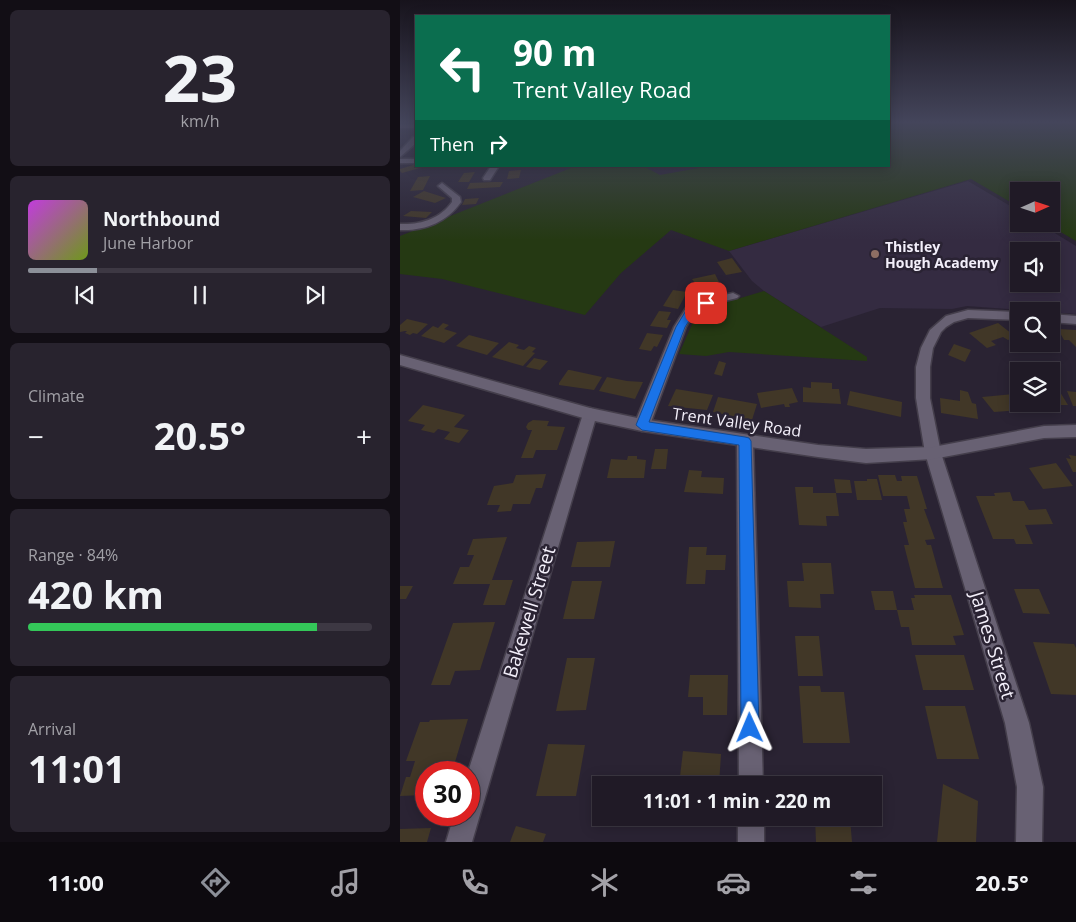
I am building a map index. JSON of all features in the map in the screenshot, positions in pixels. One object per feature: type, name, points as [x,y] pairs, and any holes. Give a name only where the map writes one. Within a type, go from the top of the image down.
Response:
[{"type":"street","points":[[487,178],[494,167]]},
{"type":"street","points":[[400,227],[416,226],[430,222],[454,209],[457,202],[456,197],[442,186]]},
{"type":"street","points":[[642,425],[680,327],[693,306],[733,296]]},
{"type":"street","name":"James Street","points":[[1010,316],[968,314],[950,319],[936,330],[927,348],[923,367],[923,398],[933,453],[1017,723],[1030,787],[1029,842]]},
{"type":"street","points":[[1060,319],[1076,320]]},
{"type":"street","name":"Trent Valley Road","points":[[400,360],[590,414],[642,425],[745,441],[866,456],[933,453],[1044,432],[1076,431]]},
{"type":"street","name":"Bakewell Street","points":[[480,775],[590,414]]},
{"type":"street","points":[[745,441],[751,776]]},
{"type":"street","points":[[459,842],[464,826]]},
{"type":"street","points":[[751,826],[752,842]]},
{"type":"shaded area","name":"Thistley Hough Academy","points":[[968,181],[1010,206],[1010,232],[1053,232],[1076,246],[1076,314],[1060,313],[1060,302],[1010,302],[1010,309],[967,306],[952,309],[880,308],[821,327],[764,291],[752,281],[729,251]]},
{"type":"green space","points":[[890,161],[1076,161],[1076,241],[1060,232],[1060,182],[1010,182],[1010,202],[971,179],[729,251],[671,230],[621,273],[585,315],[442,279],[400,274],[400,236],[573,167],[645,167],[660,175],[704,167],[890,167]]},
{"type":"green space","points":[[764,291],[867,357],[867,361],[729,352],[706,356],[679,354],[696,315],[717,305]]},
{"type":"building","points":[[415,164],[415,167],[420,168],[402,173],[400,169]]},
{"type":"building","points":[[521,170],[519,178],[507,179],[509,171]]},
{"type":"building","points":[[475,172],[469,182],[458,182],[464,173]]},
{"type":"building","points":[[430,176],[423,190],[410,191],[418,177]]},
{"type":"building","points":[[503,182],[500,187],[467,189],[470,183]]},
{"type":"building","points":[[424,191],[446,198],[435,203],[413,197]]},
{"type":"building","points":[[479,198],[476,204],[462,205],[465,199]]},
{"type":"building","points":[[411,211],[432,212],[426,218],[403,216]]},
{"type":"building","points":[[732,258],[742,272],[726,275],[717,262]]},
{"type":"building","points":[[715,274],[719,282],[708,284],[710,288],[700,290],[692,279]]},
{"type":"building","points":[[673,290],[687,292],[678,309],[663,306]]},
{"type":"building","points":[[659,311],[671,312],[667,320],[671,320],[667,328],[650,326]]},
{"type":"building","points":[[407,319],[428,324],[417,334],[413,333],[410,335],[405,333],[407,331],[400,332],[400,325]]},
{"type":"building","points":[[443,323],[449,325],[444,329],[457,333],[444,343],[421,336],[433,326],[438,328]]},
{"type":"building","points":[[998,323],[1010,332],[1010,339],[1003,337],[991,341],[996,345],[987,348],[969,333]]},
{"type":"building","points":[[1060,329],[1076,330],[1076,347],[1069,340],[1064,340]]},
{"type":"building","points":[[647,333],[663,335],[657,347],[654,346],[651,351],[639,349]]},
{"type":"building","points":[[469,335],[499,343],[487,355],[456,346]]},
{"type":"building","points":[[509,342],[519,345],[516,348],[524,350],[529,346],[536,348],[532,352],[535,353],[523,366],[492,357]]},
{"type":"building","points":[[954,344],[971,350],[965,362],[948,355]]},
{"type":"building","points":[[534,358],[548,361],[540,370],[526,367]]},
{"type":"building","points":[[719,361],[726,363],[722,376],[714,374]]},
{"type":"building","points":[[568,370],[602,377],[594,390],[559,385]]},
{"type":"building","points":[[607,377],[643,382],[635,399],[599,391]]},
{"type":"building","points":[[811,382],[832,383],[832,389],[839,389],[841,404],[803,402],[803,387],[811,388]]},
{"type":"building","points":[[792,388],[798,402],[789,404],[790,407],[785,407],[784,404],[761,408],[757,393]]},
{"type":"building","points":[[676,389],[713,395],[707,410],[668,406]]},
{"type":"building","points":[[960,390],[968,392],[972,403],[976,404],[978,419],[941,413],[940,398],[960,401]]},
{"type":"building","points":[[850,391],[902,402],[901,417],[847,405]]},
{"type":"building","points":[[1067,391],[1076,392],[1076,406],[1073,406]]},
{"type":"building","points":[[1060,392],[1068,405],[1060,405]]},
{"type":"building","points":[[1010,394],[1010,411],[994,412],[982,397]]},
{"type":"building","points":[[718,397],[757,404],[752,420],[713,412]]},
{"type":"building","points":[[423,405],[465,415],[454,427],[469,430],[459,443],[444,439],[450,432],[438,429],[434,433],[421,430],[425,425],[408,421]]},
{"type":"building","points":[[533,420],[549,421],[547,426],[565,427],[557,450],[536,450],[533,458],[521,458],[532,430],[528,430],[526,427]]},
{"type":"building","points":[[655,449],[668,449],[666,469],[651,469]]},
{"type":"building","points":[[1069,455],[1076,456],[1076,472],[1073,472],[1066,458],[1071,459]]},
{"type":"building","points":[[628,456],[637,456],[637,459],[646,460],[644,478],[607,478],[611,459],[627,460]]},
{"type":"building","points":[[1056,463],[1073,486],[1043,489],[1029,468]]},
{"type":"building","points":[[689,470],[702,471],[701,477],[724,478],[723,494],[684,492]]},
{"type":"building","points":[[546,474],[542,488],[536,488],[530,504],[513,504],[511,511],[497,512],[500,505],[487,505],[494,486],[513,483],[516,475]]},
{"type":"building","points":[[878,475],[895,475],[897,481],[902,481],[901,476],[917,476],[927,509],[924,509],[935,539],[925,540],[927,545],[931,545],[943,588],[915,588],[904,545],[909,545],[903,522],[907,522],[904,509],[910,509],[907,496],[883,496]]},
{"type":"building","points":[[834,479],[850,480],[852,493],[836,493]]},
{"type":"building","points":[[867,479],[877,479],[882,500],[857,500],[854,481],[867,481]]},
{"type":"building","points":[[795,487],[813,487],[813,493],[836,493],[839,516],[826,516],[827,526],[799,525]]},
{"type":"building","points":[[1010,492],[1013,501],[1024,501],[1029,510],[1046,509],[1053,524],[1025,525],[1033,544],[1016,544],[1014,539],[993,539],[976,496],[995,496],[994,493]]},
{"type":"building","points":[[507,537],[492,580],[513,580],[505,605],[483,605],[490,584],[453,584],[460,567],[469,567],[474,555],[467,555],[473,539]]},
{"type":"building","points":[[615,541],[610,567],[571,567],[577,542]]},
{"type":"building","points":[[689,547],[707,547],[706,555],[726,555],[725,570],[706,570],[705,584],[686,584]]},
{"type":"building","points":[[802,563],[831,563],[834,594],[820,594],[821,608],[789,607],[787,581],[804,581]]},
{"type":"building","points":[[572,581],[602,581],[594,619],[563,619]]},
{"type":"building","points":[[400,586],[413,586],[406,599],[400,599]]},
{"type":"building","points":[[1014,589],[1039,589],[1050,614],[1023,613]]},
{"type":"building","points":[[871,591],[893,591],[897,610],[875,610]]},
{"type":"building","points":[[914,595],[951,595],[964,635],[953,636],[956,645],[912,645],[909,627],[901,627],[897,610],[914,610],[911,598],[915,598]]},
{"type":"building","points":[[495,622],[480,670],[455,671],[450,685],[431,685],[453,623]]},
{"type":"building","points":[[795,636],[819,636],[823,676],[798,676]]},
{"type":"building","points":[[1033,642],[1074,644],[1076,648],[1076,695],[1051,694]]},
{"type":"building","points":[[915,655],[964,655],[974,690],[923,690]]},
{"type":"building","points":[[567,658],[595,658],[586,710],[556,711]]},
{"type":"building","points":[[690,675],[728,675],[727,715],[703,715],[703,697],[688,697]]},
{"type":"building","points":[[799,686],[820,686],[821,692],[844,692],[850,743],[803,743]]},
{"type":"building","points":[[925,706],[965,706],[979,759],[937,759]]},
{"type":"building","points":[[468,719],[455,761],[406,761],[420,722],[429,722],[430,720]]},
{"type":"building","points":[[548,744],[585,745],[576,796],[536,796]]},
{"type":"building","points":[[683,751],[721,754],[720,776],[680,776]]},
{"type":"building","points":[[415,761],[415,795],[400,796],[406,777],[410,777]]},
{"type":"building","points":[[943,784],[978,801],[976,842],[937,842]]},
{"type":"building","points":[[516,826],[546,834],[543,842],[510,842]]},
{"type":"building","points":[[815,826],[851,826],[852,842],[816,842]]},
{"type":"building","points":[[431,828],[427,842],[400,842],[400,829]]},
{"type":"place","name":"Thistley Hough Academy","points":[[875,254]]},
{"type":"route","points":[[706,303],[693,306],[680,327],[642,425],[745,441],[750,728]]}]
